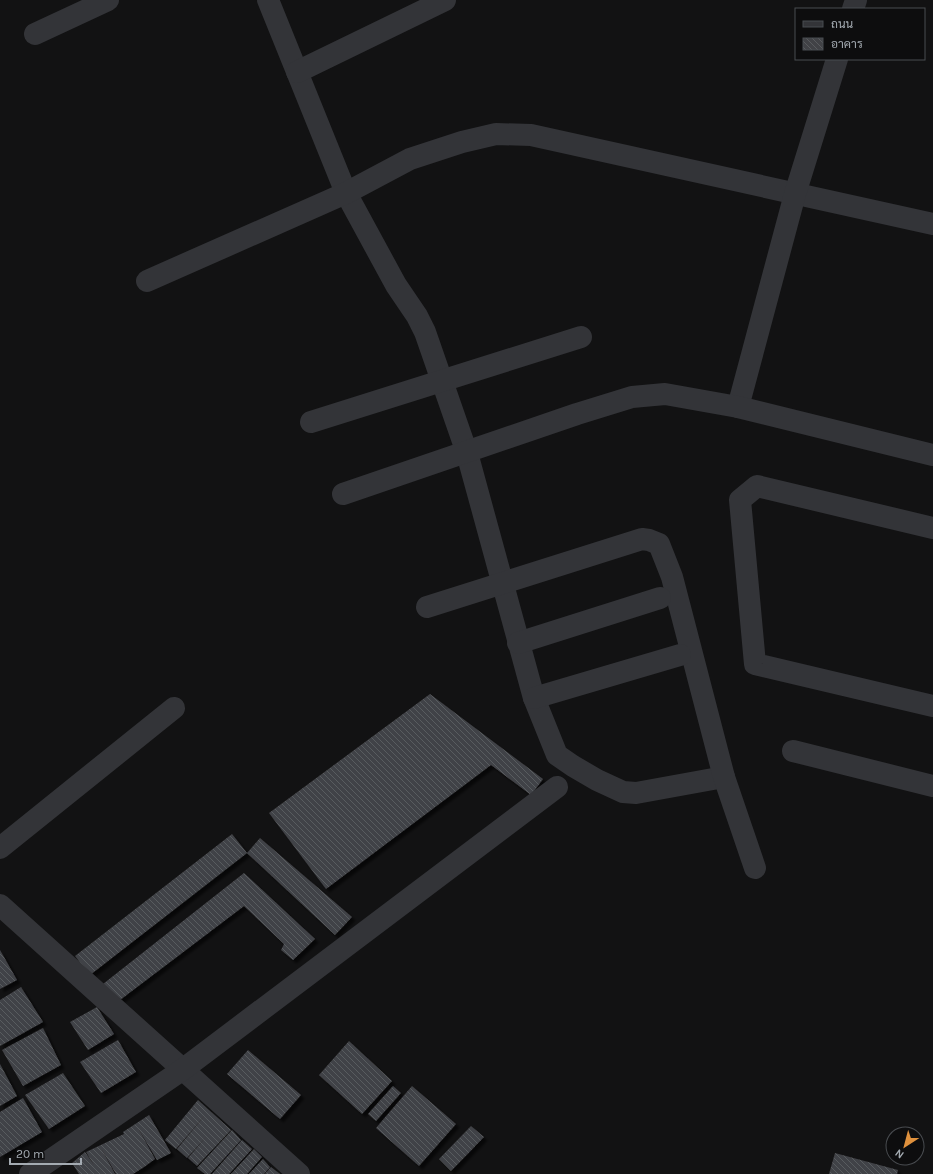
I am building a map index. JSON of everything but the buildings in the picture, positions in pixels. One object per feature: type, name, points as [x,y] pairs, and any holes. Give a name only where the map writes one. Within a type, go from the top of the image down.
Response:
[{"type":"street","points":[[35,34],[108,0]]},
{"type":"street","points":[[268,0],[346,193],[396,285],[417,316],[425,332],[467,452],[534,698],[557,755],[591,777],[622,792],[636,793],[724,777]]},
{"type":"street","points":[[297,72],[445,0]]},
{"type":"street","points":[[738,406],[795,194],[837,60]]},
{"type":"street","points":[[147,281],[346,193],[410,160],[462,142],[496,134],[531,134],[933,224]]},
{"type":"street","points":[[311,422],[580,337]]},
{"type":"street","points":[[343,494],[576,414],[632,398],[664,394],[738,406],[933,455]]},
{"type":"street","points":[[933,528],[757,486],[740,500],[755,664],[933,706]]},
{"type":"street","points":[[427,607],[642,539],[659,544],[672,577],[724,777],[755,868]]},
{"type":"street","points":[[518,643],[660,598]]},
{"type":"street","points":[[534,698],[680,655]]},
{"type":"street","points":[[0,848],[174,708]]},
{"type":"street","points":[[793,751],[933,786]]},
{"type":"street","points":[[30,1174],[54,1168],[557,787]]},
{"type":"street","points":[[0,905],[182,1070],[300,1174]]}]
